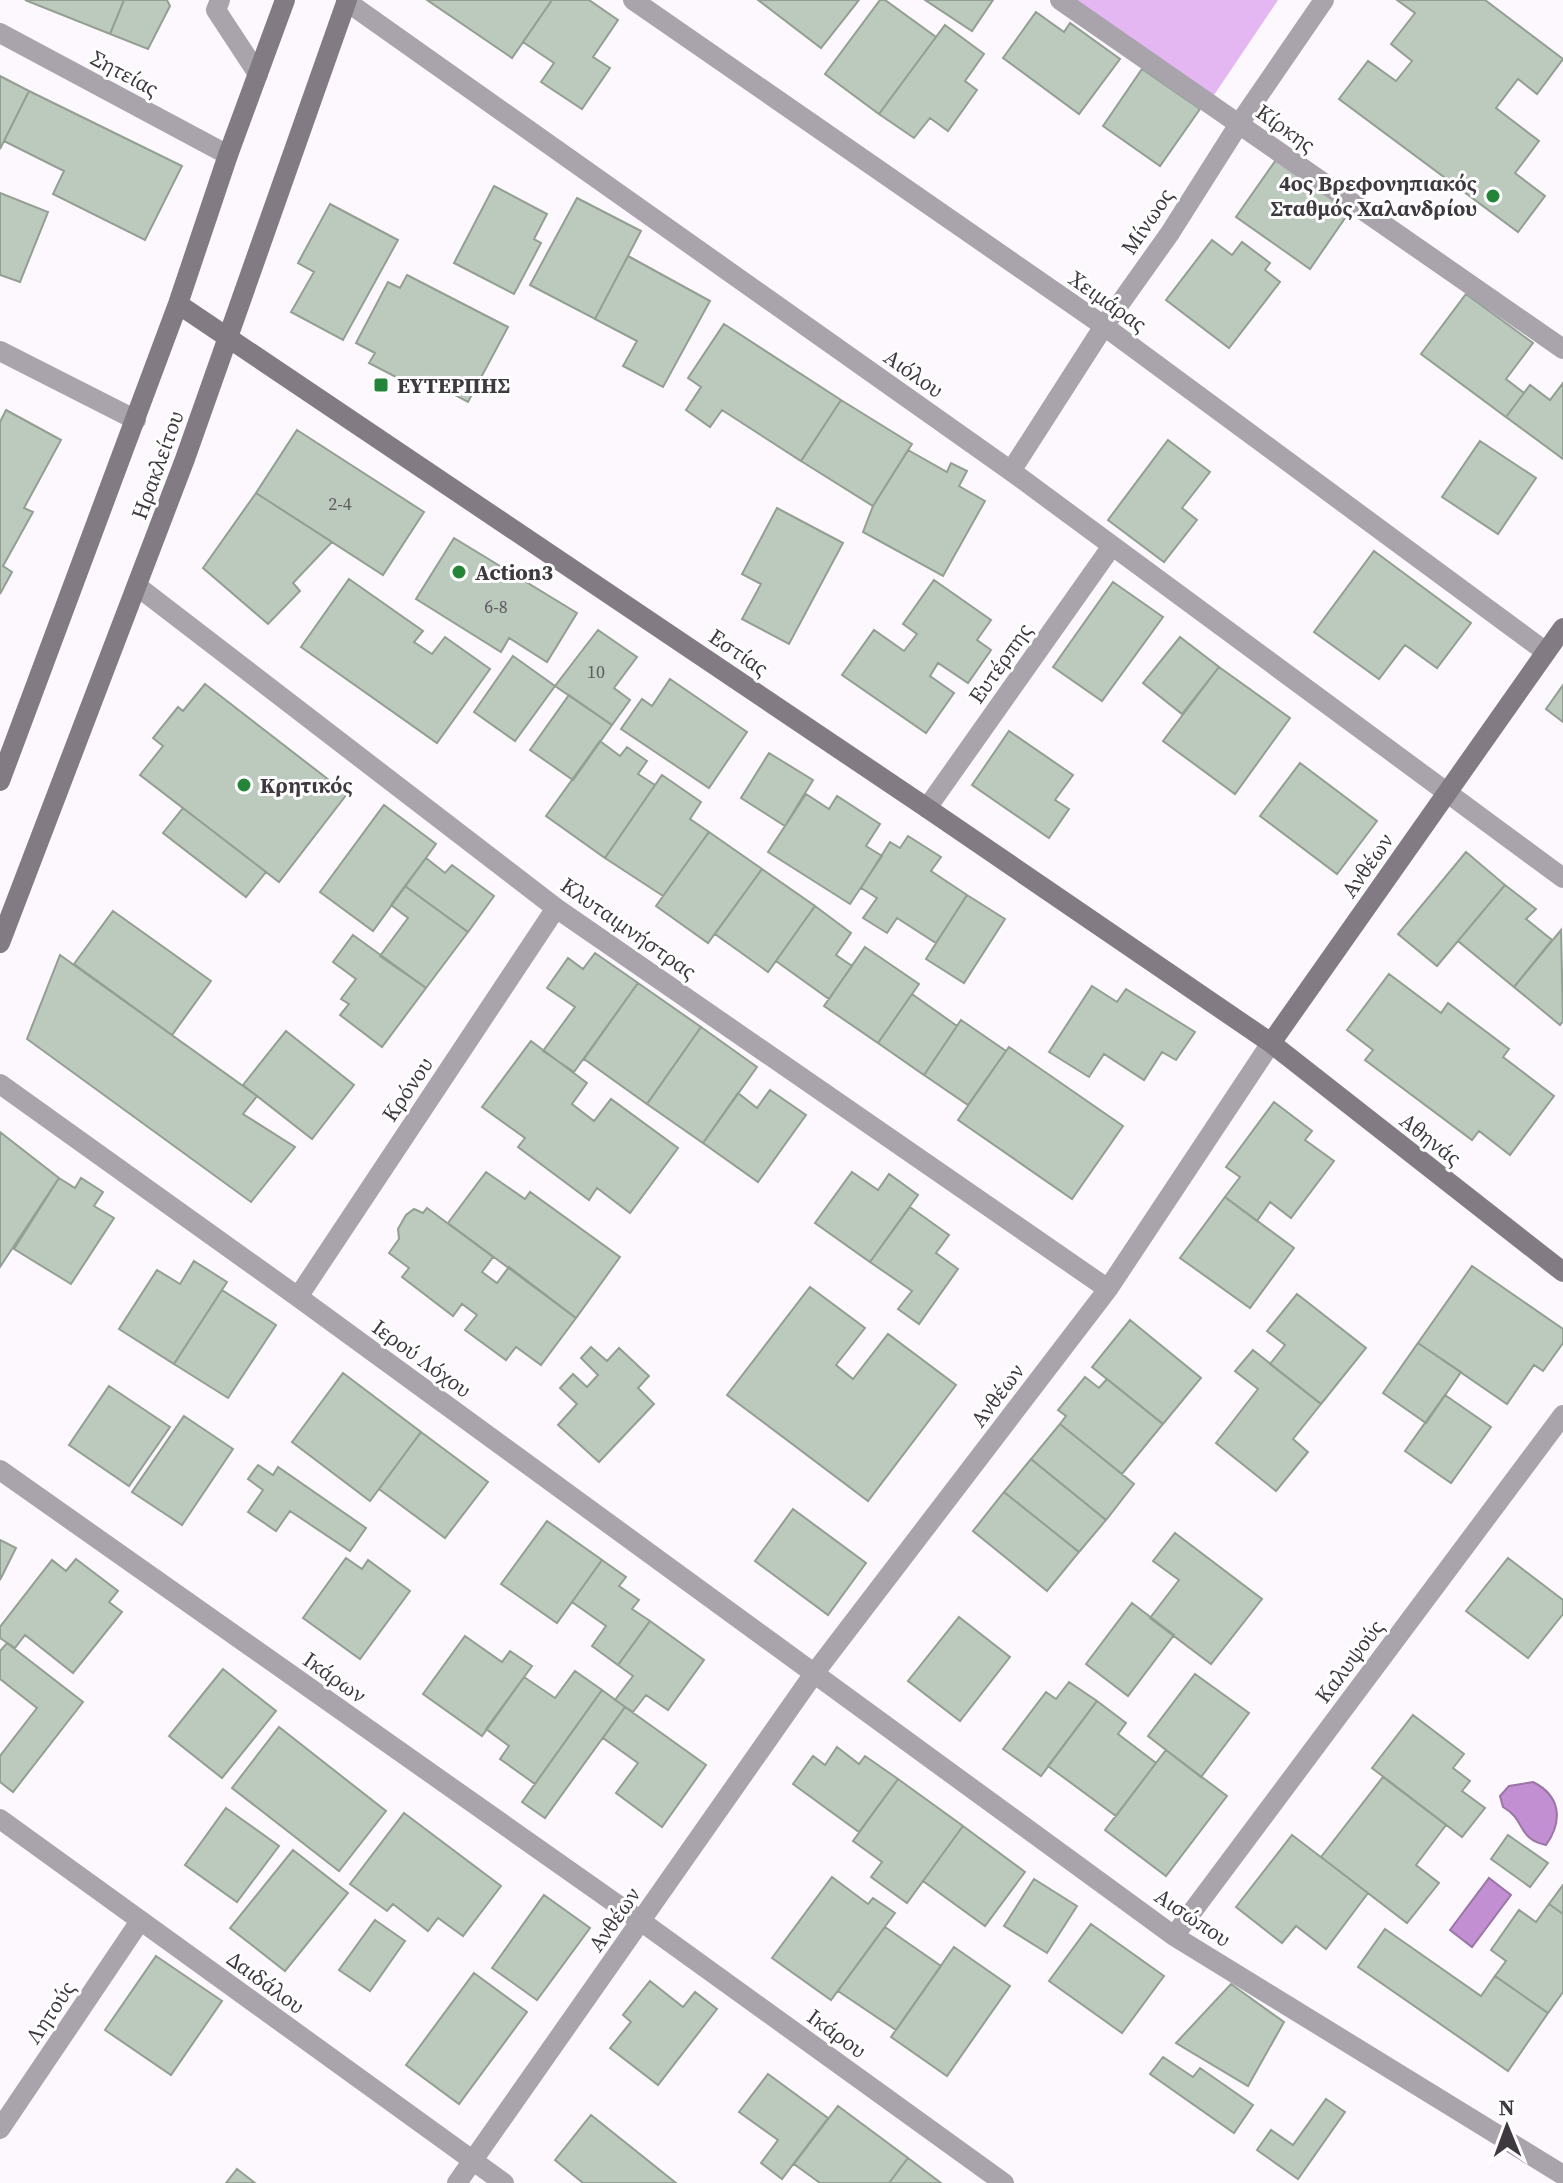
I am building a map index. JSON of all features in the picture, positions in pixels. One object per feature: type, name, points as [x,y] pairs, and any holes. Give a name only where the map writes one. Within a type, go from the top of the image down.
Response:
[{"type":"street","points":[[220,0],[216,10],[258,74]]},
{"type":"street","name":"Ηρακλείτου","points":[[0,781],[136,420],[285,0]]},
{"type":"street","name":"Ηρακλείτου","points":[[0,943],[229,337],[346,0]]},
{"type":"street","name":"Αιόλου","points":[[346,0],[1011,471],[1563,878]]},
{"type":"street","name":"Χειμάρας","points":[[633,0],[1104,326],[1546,652]]},
{"type":"street","name":"Κίρκης","points":[[1060,0],[1563,349]]},
{"type":"street","name":"Μίνωος","points":[[1011,471],[1104,326],[1170,233],[1239,124],[1324,0]]},
{"type":"street","name":"Σητείας","points":[[0,33],[228,155]]},
{"type":"street","name":"Εστίας","points":[[178,304],[1271,1043]]},
{"type":"street","points":[[0,351],[136,420]]},
{"type":"street","name":"Ευτέρπης","points":[[927,808],[1112,546]]},
{"type":"street","name":"Κλυταιμνήστρας","points":[[137,586],[556,908],[1108,1289]]},
{"type":"street","name":"Ανθέων","points":[[457,2183],[813,1675],[1108,1289],[1271,1043],[1563,628]]},
{"type":"street","name":"Κρόνου","points":[[298,1297],[556,908]]},
{"type":"street","name":"Αθηνάς","points":[[1271,1043],[1563,1272]]},
{"type":"street","name":"Ιερού Λόχου","points":[[0,1084],[298,1297],[813,1675]]},
{"type":"street","name":"Καλυψούς","points":[[1174,1936],[1563,1415]]},
{"type":"street","name":"Ικάρων","points":[[0,1470],[642,1922]]},
{"type":"street","name":"Αισώπου","points":[[813,1675],[1174,1936],[1563,2175]]},
{"type":"street","name":"Δαιδάλου","points":[[0,1819],[504,2183]]},
{"type":"street","name":"Λητούς","points":[[0,2129],[140,1921]]},
{"type":"street","name":"Ικάρου","points":[[642,1922],[1004,2183]]},
{"type":"shaded area","points":[[1071,0],[1278,0],[1212,98]]},
{"type":"shaded area","points":[[1533,1782],[1549,1794],[1556,1810],[1555,1827],[1546,1845],[1526,1834],[1503,1807],[1500,1796],[1509,1786]]},
{"type":"shaded area","points":[[1489,1878],[1511,1895],[1472,1947],[1450,1930]]},
{"type":"building","points":[[25,0],[124,0],[110,34]]},
{"type":"building","points":[[124,0],[167,0],[170,6],[148,49],[110,34]]},
{"type":"building","points":[[427,0],[552,0],[512,58]]},
{"type":"building","points":[[552,0],[589,0],[618,20],[593,57],[610,68],[582,109],[541,82],[554,63],[523,42]]},
{"type":"building","points":[[758,0],[859,0],[821,48]]},
{"type":"building","points":[[880,0],[885,0],[936,37],[879,114],[825,74]]},
{"type":"building","points":[[925,0],[993,0],[972,31]]},
{"type":"building","points":[[1397,0],[1485,0],[1563,59],[1537,94],[1518,79],[1496,108],[1539,141],[1515,173],[1545,196],[1518,232],[1339,99],[1368,61],[1396,81],[1412,61],[1391,44],[1415,13]]},
{"type":"building","points":[[1036,12],[1064,32],[1070,23],[1120,59],[1079,114],[1003,58]]},
{"type":"building","points":[[945,25],[984,54],[965,81],[977,90],[948,131],[930,118],[914,138],[879,114]]},
{"type":"building","points":[[1142,69],[1200,109],[1160,166],[1103,126]]},
{"type":"building","points":[[0,76],[29,91],[0,149]]},
{"type":"building","points":[[29,91],[182,166],[145,240],[53,194],[64,171],[4,141]]},
{"type":"building","points":[[1278,157],[1352,208],[1310,269],[1236,217]]},
{"type":"building","points":[[494,186],[547,214],[534,239],[541,243],[514,294],[454,263]]},
{"type":"building","points":[[0,193],[48,212],[20,282],[0,275]]},
{"type":"building","points":[[577,198],[641,231],[595,319],[530,285]]},
{"type":"building","points":[[330,204],[398,240],[343,340],[291,312],[314,272],[298,263]]},
{"type":"building","points":[[1212,240],[1232,255],[1242,242],[1270,263],[1265,270],[1280,282],[1229,348],[1166,300]]},
{"type":"building","points":[[628,256],[710,301],[663,387],[623,366],[637,341],[595,319]]},
{"type":"building","points":[[407,275],[508,327],[468,402],[425,379],[419,389],[369,363],[375,353],[356,343],[388,282],[400,288]]},
{"type":"building","points":[[1466,294],[1533,343],[1506,379],[1524,393],[1506,417],[1421,354]]},
{"type":"building","points":[[724,324],[841,400],[801,461],[722,410],[710,427],[686,410],[701,387],[688,378]]},
{"type":"building","points":[[1563,383],[1563,459],[1506,417],[1530,385],[1550,400]]},
{"type":"building","points":[[841,400],[912,444],[873,506],[801,461]]},
{"type":"building","points":[[6,410],[61,440],[24,508],[33,512],[3,566],[12,572],[0,594],[0,422]]},
{"type":"building","points":[[297,430],[424,512],[383,575],[256,493]]},
{"type":"building","points":[[1168,440],[1210,472],[1182,508],[1197,520],[1164,562],[1108,520]]},
{"type":"building","points":[[1480,441],[1536,478],[1498,534],[1442,497]]},
{"type":"building","points":[[908,450],[947,472],[951,463],[967,471],[959,486],[985,501],[943,576],[863,532],[873,506]]},
{"type":"building","points":[[256,493],[332,542],[293,583],[300,591],[268,624],[203,568]]},
{"type":"building","points":[[777,508],[843,543],[789,644],[742,619],[761,584],[742,574]]},
{"type":"building","points":[[454,538],[577,613],[547,662],[509,638],[501,652],[416,599]]},
{"type":"building","points":[[1374,551],[1471,623],[1437,668],[1405,645],[1379,679],[1314,632]]},
{"type":"building","points":[[349,579],[423,631],[414,642],[432,654],[445,637],[490,669],[437,743],[301,647]]},
{"type":"building","points":[[934,580],[991,620],[977,640],[991,650],[968,683],[938,663],[930,676],[954,693],[926,733],[842,675],[874,630],[904,651],[917,634],[903,624]]},
{"type":"building","points":[[1113,582],[1163,617],[1102,701],[1053,667]]},
{"type":"building","points":[[598,630],[637,657],[614,688],[630,700],[612,725],[555,686]]},
{"type":"building","points":[[1180,637],[1219,667],[1182,714],[1143,683]]},
{"type":"building","points":[[513,656],[555,686],[515,741],[474,712]]},
{"type":"building","points":[[1219,667],[1290,718],[1235,794],[1163,741]]},
{"type":"building","points":[[670,679],[747,732],[709,788],[621,729],[642,699],[652,706]]},
{"type":"building","name":"Κρητικός","points":[[205,684],[347,794],[279,882],[140,775],[163,746],[153,738],[178,707],[183,711]]},
{"type":"building","points":[[1563,685],[1563,722],[1546,709]]},
{"type":"building","points":[[569,695],[612,725],[573,780],[530,750]]},
{"type":"building","points":[[1009,731],[1073,775],[1055,800],[1069,809],[1049,838],[972,785]]},
{"type":"building","points":[[600,741],[620,756],[627,747],[647,761],[638,774],[655,785],[605,858],[546,816]]},
{"type":"building","points":[[769,753],[813,780],[785,826],[741,798]]},
{"type":"building","points":[[1300,763],[1377,821],[1337,874],[1260,816]]},
{"type":"building","points":[[662,775],[701,802],[690,819],[709,832],[663,896],[605,858]]},
{"type":"building","points":[[806,794],[829,809],[837,796],[880,824],[866,846],[882,856],[850,904],[768,852]]},
{"type":"building","points":[[384,805],[436,844],[373,931],[320,892]]},
{"type":"building","points":[[183,808],[266,872],[246,897],[163,833]]},
{"type":"building","points":[[709,832],[762,869],[708,943],[656,906]]},
{"type":"building","points":[[908,836],[941,857],[931,871],[967,895],[936,943],[897,918],[887,933],[863,918],[877,898],[861,888],[890,842],[900,848]]},
{"type":"building","points":[[1466,852],[1505,885],[1437,966],[1398,934]]},
{"type":"building","points":[[426,858],[445,873],[452,865],[494,896],[468,932],[405,886]]},
{"type":"building","points":[[762,869],[815,906],[768,972],[715,934]]},
{"type":"building","points":[[1505,885],[1536,909],[1526,919],[1552,940],[1514,987],[1458,941]]},
{"type":"building","points":[[405,886],[468,932],[426,988],[380,956],[408,918],[391,905]]},
{"type":"building","points":[[967,895],[1005,919],[964,983],[926,959]]},
{"type":"building","points":[[815,906],[851,933],[836,955],[852,966],[829,999],[776,961]]},
{"type":"building","points":[[113,911],[211,981],[172,1035],[74,964]]},
{"type":"building","points":[[1561,930],[1563,1021],[1560,1025],[1514,987]]},
{"type":"building","points":[[353,935],[426,988],[382,1047],[340,1015],[349,1004],[341,999],[356,979],[333,962]]},
{"type":"building","points":[[865,947],[919,984],[878,1043],[824,1006]]},
{"type":"building","points":[[595,953],[638,983],[574,1072],[543,1051],[575,1007],[547,988],[568,958],[583,969]]},
{"type":"building","points":[[60,955],[257,1096],[243,1114],[295,1147],[251,1202],[27,1039]]},
{"type":"building","points":[[1389,974],[1441,1013],[1448,1003],[1509,1049],[1503,1057],[1554,1096],[1510,1155],[1479,1131],[1472,1140],[1365,1060],[1373,1050],[1347,1030]]},
{"type":"building","points":[[638,983],[701,1027],[647,1104],[584,1059]]},
{"type":"building","points":[[1092,986],[1117,1002],[1126,989],[1195,1032],[1176,1060],[1162,1052],[1144,1080],[1104,1054],[1089,1077],[1049,1052]]},
{"type":"building","points":[[912,994],[957,1026],[924,1075],[878,1043]]},
{"type":"building","points":[[961,1020],[1006,1051],[968,1105],[924,1075]]},
{"type":"building","points":[[701,1027],[757,1067],[703,1143],[647,1104]]},
{"type":"building","points":[[286,1031],[354,1085],[312,1139],[243,1085]]},
{"type":"building","points":[[531,1041],[587,1083],[572,1104],[594,1121],[611,1099],[678,1148],[630,1213],[597,1188],[589,1200],[518,1147],[525,1138],[482,1107]]},
{"type":"building","points":[[1009,1047],[1123,1126],[1072,1199],[958,1120]]},
{"type":"building","points":[[770,1090],[806,1115],[758,1182],[703,1143],[738,1093],[757,1108]]},
{"type":"building","points":[[1274,1102],[1312,1131],[1305,1140],[1334,1161],[1291,1218],[1270,1202],[1257,1221],[1225,1197],[1240,1177],[1226,1167]]},
{"type":"building","points":[[0,1132],[59,1178],[0,1267]]},
{"type":"building","points":[[486,1172],[525,1199],[530,1192],[620,1257],[576,1318],[448,1223]]},
{"type":"building","points":[[852,1172],[878,1190],[889,1174],[918,1195],[870,1262],[815,1223]]},
{"type":"building","points":[[59,1178],[75,1188],[81,1178],[103,1192],[94,1206],[114,1218],[71,1284],[14,1249]]},
{"type":"building","points":[[1225,1197],[1294,1248],[1250,1308],[1180,1258]]},
{"type":"building","points":[[910,1207],[949,1235],[936,1253],[958,1269],[919,1324],[898,1309],[912,1291],[870,1262]]},
{"type":"building","points":[[427,1208],[493,1257],[482,1272],[497,1283],[509,1267],[576,1318],[541,1365],[516,1347],[506,1360],[465,1330],[477,1315],[462,1304],[453,1316],[402,1277],[409,1268],[389,1253],[399,1239],[398,1229],[406,1215],[414,1209],[423,1213]]},
{"type":"building","points":[[194,1261],[227,1282],[174,1364],[119,1329],[157,1270],[180,1284]]},
{"type":"building","points":[[1472,1266],[1563,1329],[1563,1343],[1543,1371],[1534,1365],[1507,1404],[1418,1343]]},
{"type":"building","points":[[810,1287],[865,1328],[836,1365],[853,1379],[888,1334],[956,1385],[868,1501],[727,1395]]},
{"type":"building","points":[[222,1290],[276,1325],[228,1398],[174,1364]]},
{"type":"building","points":[[1297,1294],[1366,1348],[1321,1404],[1270,1364],[1285,1345],[1267,1331]]},
{"type":"building","points":[[1130,1320],[1201,1378],[1163,1424],[1092,1367]]},
{"type":"building","points":[[1418,1343],[1461,1372],[1426,1423],[1383,1393]]},
{"type":"building","points":[[591,1347],[607,1361],[619,1348],[649,1376],[638,1388],[654,1404],[599,1462],[558,1425],[577,1404],[560,1388],[573,1374],[587,1387],[598,1375],[581,1358]]},
{"type":"building","points":[[1253,1350],[1321,1404],[1293,1439],[1308,1452],[1276,1491],[1216,1443],[1258,1389],[1235,1371]]},
{"type":"building","points":[[343,1373],[421,1432],[370,1501],[292,1442]]},
{"type":"building","points":[[1085,1377],[1099,1388],[1107,1379],[1163,1424],[1122,1474],[1060,1424],[1066,1416],[1058,1410]]},
{"type":"building","points":[[109,1386],[170,1427],[129,1486],[69,1445]]},
{"type":"building","points":[[1445,1395],[1491,1427],[1451,1483],[1405,1451]]},
{"type":"building","points":[[184,1416],[233,1449],[182,1525],[132,1492]]},
{"type":"building","points":[[1060,1424],[1134,1484],[1106,1520],[1031,1459]]},
{"type":"building","points":[[421,1432],[488,1482],[445,1538],[379,1489]]},
{"type":"building","points":[[1031,1459],[1106,1520],[1079,1552],[1004,1492]]},
{"type":"building","points":[[258,1465],[273,1475],[278,1467],[366,1528],[350,1551],[290,1511],[276,1531],[248,1512],[263,1490],[248,1479]]},
{"type":"building","points":[[1004,1492],[1079,1552],[1047,1591],[973,1531]]},
{"type":"building","points":[[793,1509],[866,1563],[828,1615],[755,1561]]},
{"type":"building","points":[[547,1521],[602,1560],[557,1623],[501,1584]]},
{"type":"building","points":[[1175,1533],[1262,1599],[1211,1664],[1150,1618],[1179,1580],[1153,1561]]},
{"type":"building","points":[[0,1540],[16,1548],[0,1580]]},
{"type":"building","points":[[346,1558],[362,1569],[368,1560],[410,1591],[360,1659],[303,1618]]},
{"type":"building","points":[[1508,1558],[1563,1600],[1563,1614],[1528,1658],[1466,1611]]},
{"type":"building","points":[[76,1559],[118,1591],[109,1602],[122,1612],[73,1673],[25,1635],[15,1648],[0,1638],[0,1627],[52,1560],[66,1571]]},
{"type":"building","points":[[602,1560],[626,1577],[619,1586],[639,1600],[632,1609],[650,1621],[618,1665],[592,1646],[606,1626],[572,1602]]},
{"type":"building","points":[[1132,1603],[1174,1635],[1128,1696],[1086,1664]]},
{"type":"building","points":[[959,1617],[1010,1657],[960,1721],[908,1681]]},
{"type":"building","points":[[650,1621],[704,1660],[668,1710],[646,1695],[633,1712],[615,1700],[633,1676],[618,1665]]},
{"type":"building","points":[[465,1636],[502,1662],[510,1651],[532,1666],[482,1736],[423,1694]]},
{"type":"building","points":[[7,1643],[83,1702],[13,1792],[0,1782],[0,1756],[37,1708],[0,1679],[0,1651]]},
{"type":"building","points":[[223,1669],[276,1711],[222,1778],[169,1736]]},
{"type":"building","points":[[575,1671],[602,1690],[535,1784],[500,1759],[509,1746],[486,1729],[524,1677],[555,1698]]},
{"type":"building","points":[[1195,1674],[1249,1713],[1201,1777],[1148,1736]]},
{"type":"building","points":[[1069,1682],[1097,1701],[1041,1776],[1003,1749],[1046,1692],[1056,1699]]},
{"type":"building","points":[[602,1690],[625,1707],[545,1818],[522,1802]]},
{"type":"building","points":[[1097,1701],[1126,1723],[1118,1734],[1156,1763],[1116,1816],[1048,1766]]},
{"type":"building","points":[[625,1707],[706,1765],[662,1827],[616,1793],[638,1763],[603,1738]]},
{"type":"building","points":[[1413,1715],[1464,1754],[1453,1768],[1470,1781],[1462,1791],[1485,1808],[1462,1837],[1372,1768]]},
{"type":"building","points":[[279,1727],[386,1811],[339,1871],[232,1788]]},
{"type":"building","points":[[837,1747],[859,1764],[865,1756],[898,1779],[859,1832],[793,1784],[813,1756],[825,1765]]},
{"type":"building","points":[[1166,1750],[1227,1796],[1166,1876],[1105,1830]]},
{"type":"building","points":[[1383,1777],[1446,1825],[1416,1865],[1439,1883],[1407,1923],[1321,1857]]},
{"type":"building","points":[[898,1779],[963,1826],[907,1903],[871,1877],[882,1862],[853,1841]]},
{"type":"building","points":[[226,1808],[279,1846],[237,1902],[185,1865]]},
{"type":"building","points":[[404,1813],[501,1886],[463,1936],[438,1918],[428,1931],[393,1904],[387,1911],[350,1884]]},
{"type":"building","points":[[963,1826],[1025,1872],[985,1926],[923,1881]]},
{"type":"building","points":[[1292,1835],[1368,1893],[1326,1949],[1296,1926],[1282,1943],[1236,1907]]},
{"type":"building","points":[[1508,1835],[1548,1863],[1530,1887],[1491,1859]]},
{"type":"building","points":[[293,1850],[348,1893],[285,1971],[230,1928]]},
{"type":"building","points":[[832,1877],[868,1904],[873,1898],[895,1913],[831,2000],[772,1958]]},
{"type":"building","points":[[1034,1879],[1077,1906],[1047,1953],[1004,1926]]},
{"type":"building","points":[[1563,1885],[1563,1914],[1549,1904]]},
{"type":"building","points":[[544,1895],[590,1928],[537,2000],[492,1968]]},
{"type":"building","points":[[1549,1904],[1563,1914],[1563,1992],[1548,2013],[1495,1976],[1506,1961],[1491,1950],[1519,1910],[1536,1922]]},
{"type":"building","points":[[375,1920],[405,1941],[370,1991],[339,1970]]},
{"type":"building","points":[[1091,1924],[1164,1976],[1122,2033],[1049,1981]]},
{"type":"building","points":[[885,1927],[941,1966],[896,2030],[838,1991]]},
{"type":"building","points":[[1385,1929],[1481,1996],[1495,1976],[1548,2013],[1508,2071],[1358,1967]]},
{"type":"building","points":[[954,1947],[1010,1986],[947,2076],[891,2037]]},
{"type":"building","points":[[156,1956],[222,2001],[171,2075],[105,2030]]},
{"type":"building","points":[[474,1973],[527,2012],[459,2104],[406,2065]]},
{"type":"building","points":[[650,1981],[683,2007],[695,1992],[717,2009],[658,2085],[610,2048],[631,2022],[623,2015]]},
{"type":"building","points":[[1231,1984],[1284,2022],[1248,2086],[1176,2043]]},
{"type":"building","points":[[1163,2057],[1193,2077],[1200,2068],[1253,2105],[1234,2133],[1150,2074]]},
{"type":"building","points":[[768,2074],[828,2118],[782,2179],[761,2163],[778,2140],[739,2112]]},
{"type":"building","points":[[1326,2099],[1345,2112],[1298,2179],[1257,2150],[1271,2130],[1293,2145]]},
{"type":"building","points":[[838,2106],[908,2158],[889,2183],[820,2183],[794,2164]]},
{"type":"building","points":[[591,2115],[676,2183],[583,2183],[555,2160]]},
{"type":"building","points":[[908,2158],[941,2183],[889,2183]]},
{"type":"building","points":[[237,2169],[255,2183],[226,2183]]},
{"type":"place","name":"4ος Βρεφονηπιακός Σταθμός Χαλανδρίου","points":[[1493,196]]},
{"type":"place","name":"ΕΥΤΕΡΠΗΣ","points":[[381,385]]},
{"type":"place","name":"Action3","points":[[459,572]]},
{"type":"place","name":"Κρητικός","points":[[244,785]]}]
